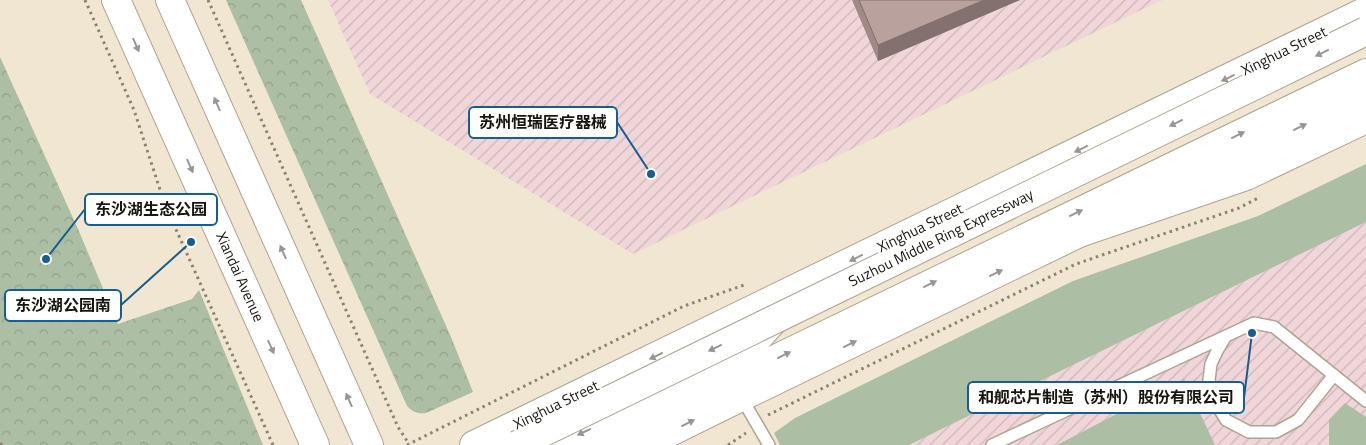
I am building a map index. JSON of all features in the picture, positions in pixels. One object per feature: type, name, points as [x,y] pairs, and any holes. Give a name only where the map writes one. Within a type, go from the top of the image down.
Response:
[{"type":"main road","name":"Xiandai Avenue","points":[[116,0],[315,445]]},
{"type":"main road","points":[[170,0],[369,445]]},
{"type":"main road","name":"Xinghua Street","points":[[474,445],[1366,11]]},
{"type":"main road","name":"Suzhou Middle Ring Expressway","points":[[517,445],[1366,31]]},
{"type":"main road","points":[[598,445],[1366,73]]},
{"type":"main road","points":[[644,445],[1366,95]]},
{"type":"main road","points":[[1082,232],[1246,176],[1366,119]]},
{"type":"main road","points":[[557,445],[739,359],[810,281]]},
{"type":"main road","points":[[531,445],[578,394]]},
{"type":"lane","points":[[992,445],[1254,323],[1274,327],[1366,401]]},
{"type":"lane","points":[[1226,336],[1211,364],[1209,380],[1215,402],[1226,420],[1249,432],[1276,432],[1298,420],[1334,375]]},
{"type":"lane","points":[[741,397],[769,445]]},
{"type":"path","points":[[85,0],[134,110],[165,205],[273,445]]},
{"type":"path","points":[[208,0],[398,427],[409,445]]},
{"type":"path","points":[[728,445],[772,412],[1076,264],[1239,208],[1264,196]]},
{"type":"path","points":[[0,444],[5,445]]},
{"type":"shaded area","points":[[328,0],[1162,0],[633,254],[370,94]]},
{"type":"shaded area","points":[[1366,222],[1366,445],[909,445]]},
{"type":"green space","points":[[226,0],[301,0],[451,337],[473,392],[426,413],[415,412],[407,406]]},
{"type":"green space","points":[[0,57],[78,229],[118,324],[192,299],[199,290],[263,445],[0,445]]},
{"type":"green space","points":[[1366,164],[1366,222],[909,445],[780,445],[774,433],[795,418],[1073,281],[1258,216]]},
{"type":"green space","points":[[1184,379],[1215,445],[1057,445]]},
{"type":"green space","points":[[1345,403],[1366,417],[1366,445],[1329,445],[1329,420]]},
{"type":"building","points":[[859,0],[984,0],[878,45]]},
{"type":"place","name":"苏州恒瑞医疗器械","points":[[651,174]]},
{"type":"place","name":"东沙湖公园南","points":[[191,242]]},
{"type":"place","name":"东沙湖生态公园","points":[[46,259]]},
{"type":"place","name":"和舰芯片制造（苏州）股份有限公司","points":[[1252,333]]}]
